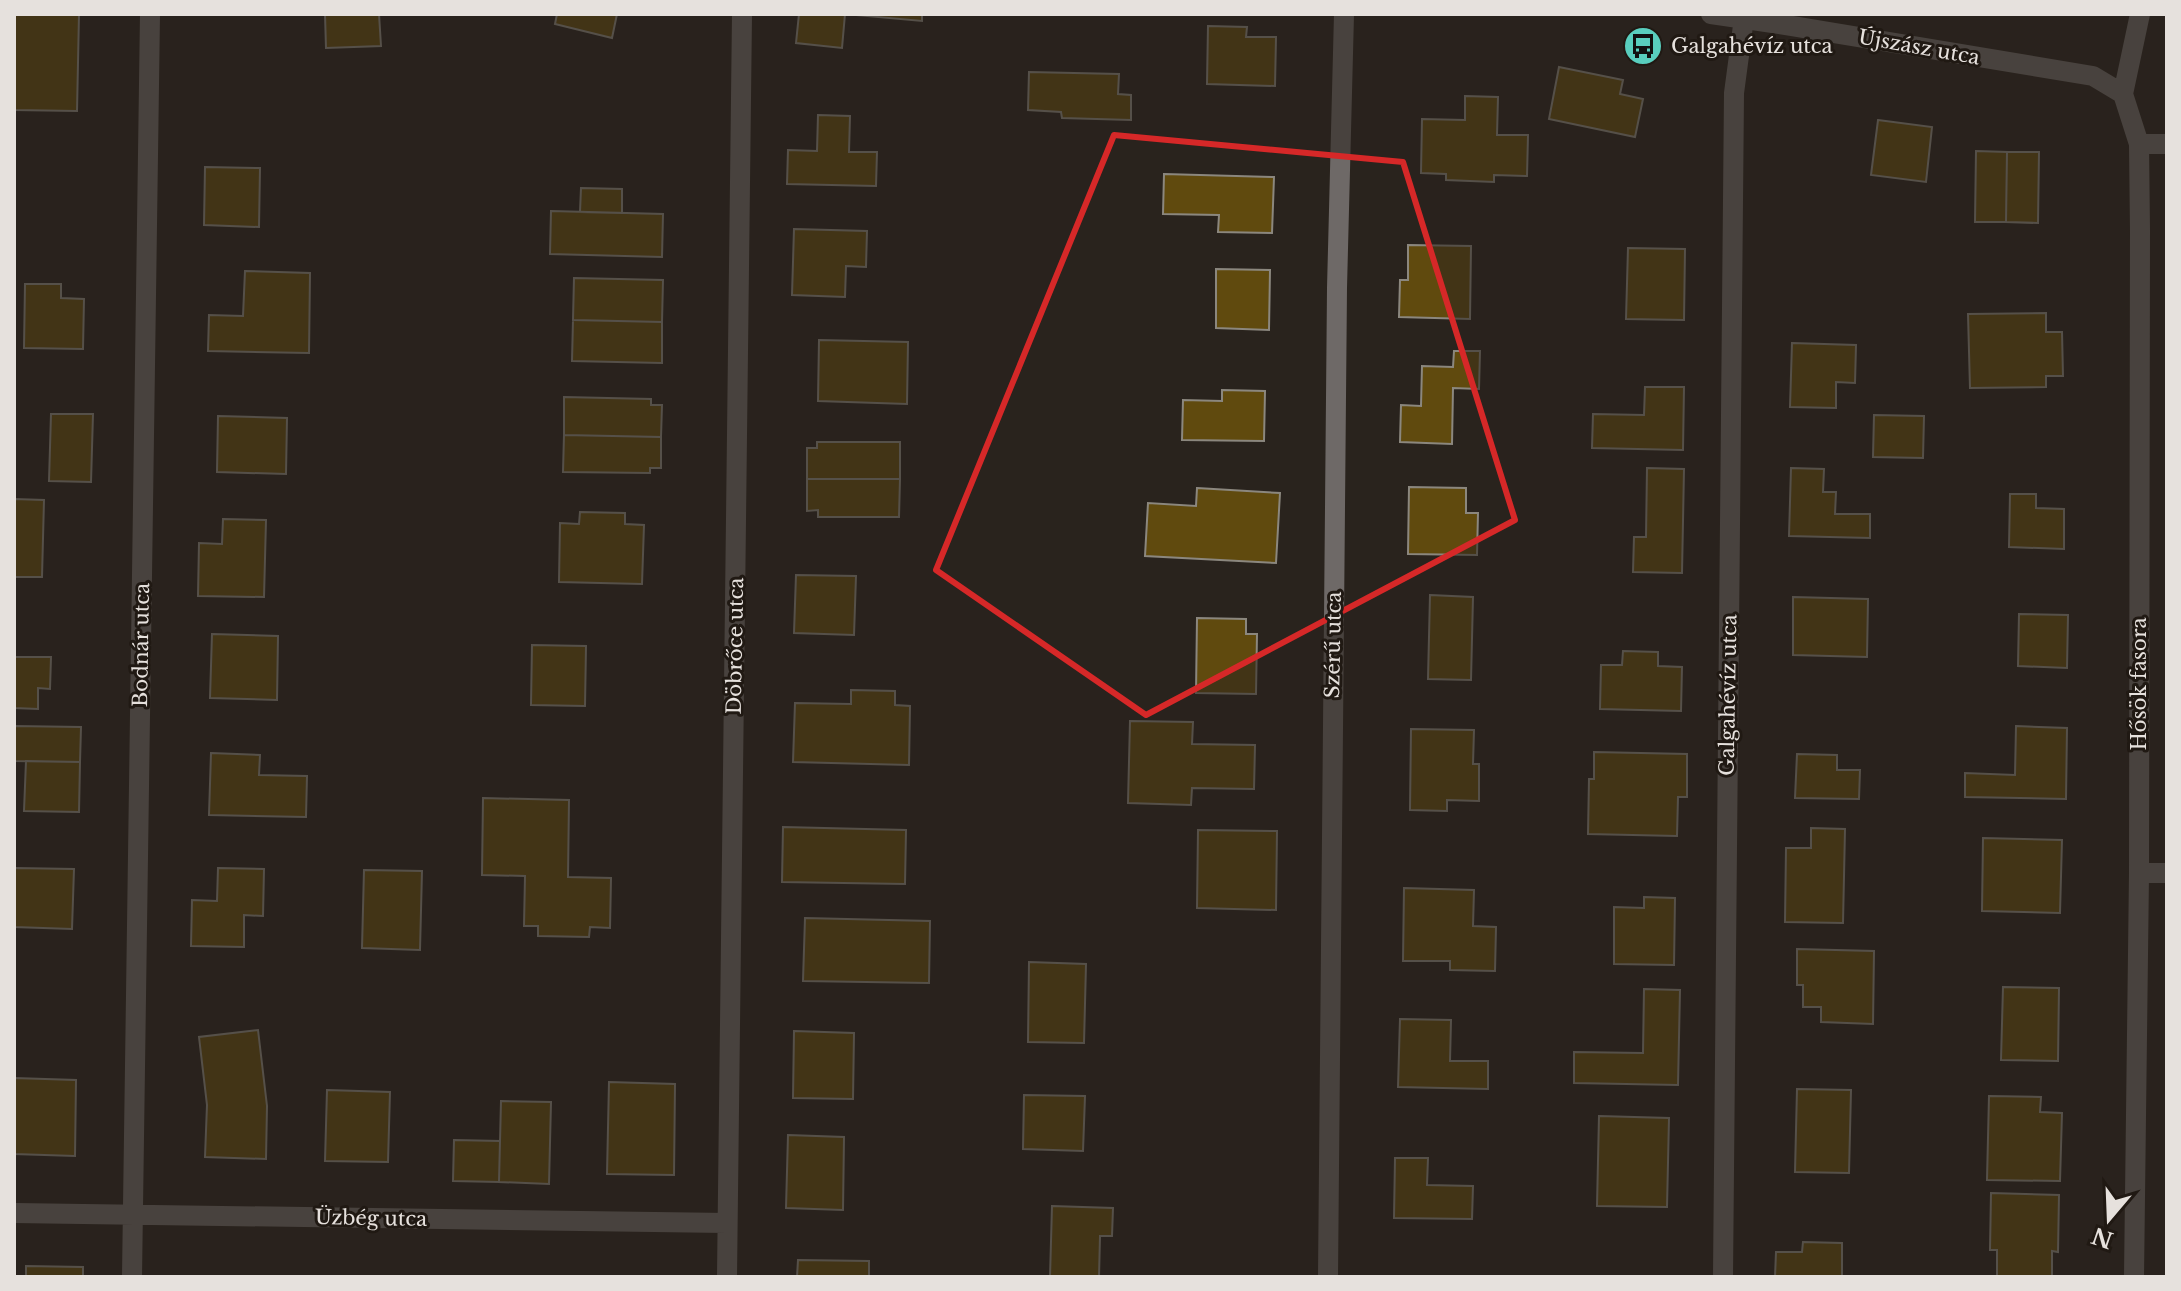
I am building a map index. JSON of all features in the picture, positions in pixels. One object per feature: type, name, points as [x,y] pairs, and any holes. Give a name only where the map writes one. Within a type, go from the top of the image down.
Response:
[{"type":"street","name":"Bodnár utca","points":[[132,1277],[150,14]]},
{"type":"street","name":"Döbrőce utca","points":[[727,1277],[742,14]]},
{"type":"street","name":"Szérű utca","points":[[1328,1277],[1336,319],[1344,14]]},
{"type":"street","name":"Újszász utca","points":[[1711,14],[1793,20],[2093,76],[2123,94]]},
{"type":"street","points":[[2123,94],[2140,14]]},
{"type":"street","name":"Galgahévíz utca","points":[[1723,1277],[1734,93],[1744,18]]},
{"type":"street","name":"Hősök fasora","points":[[2123,94],[2139,144],[2139,873],[2134,1277]]},
{"type":"street","points":[[2139,144],[2167,144]]},
{"type":"street","points":[[2139,873],[2167,873]]},
{"type":"street","name":"Üzbég utca","points":[[14,1213],[727,1223]]},
{"type":"highlighted area","points":[[1114,135],[1403,162],[1515,520],[1146,715],[936,570]]},
{"type":"building","points":[[14,14],[79,14],[77,111],[14,110]]},
{"type":"building","points":[[325,14],[379,14],[381,46],[326,48]]},
{"type":"building","points":[[557,14],[617,14],[612,38],[555,24]]},
{"type":"building","points":[[799,14],[845,14],[842,48],[796,43]]},
{"type":"building","points":[[845,14],[922,14],[922,21]]},
{"type":"building","points":[[1208,26],[1247,27],[1246,37],[1276,37],[1275,86],[1207,84]]},
{"type":"building","points":[[1559,67],[1623,80],[1620,94],[1643,99],[1635,137],[1549,119]]},
{"type":"building","points":[[1029,72],[1119,74],[1118,94],[1131,95],[1131,120],[1062,118],[1061,112],[1028,110]]},
{"type":"building","points":[[1465,96],[1498,97],[1497,135],[1528,135],[1527,176],[1494,175],[1494,182],[1446,180],[1446,174],[1421,173],[1422,119],[1465,120]]},
{"type":"building","points":[[818,115],[850,116],[849,152],[877,152],[876,186],[787,184],[788,150],[817,151]]},
{"type":"building","points":[[1878,120],[1932,127],[1926,182],[1871,175]]},
{"type":"building","points":[[1976,151],[2007,152],[2006,222],[1975,222]]},
{"type":"building","points":[[2007,152],[2039,152],[2038,223],[2006,222]]},
{"type":"building","points":[[205,167],[260,168],[259,227],[204,225]]},
{"type":"building","points":[[1164,174],[1274,177],[1272,233],[1218,232],[1219,215],[1163,214]]},
{"type":"building","points":[[581,188],[622,189],[622,213],[580,212]]},
{"type":"building","points":[[551,211],[663,214],[662,257],[550,254]]},
{"type":"building","points":[[794,229],[867,231],[866,267],[846,266],[845,297],[792,295]]},
{"type":"building","points":[[1408,245],[1471,246],[1470,319],[1399,317],[1400,280],[1408,280]]},
{"type":"building","points":[[1628,248],[1685,249],[1684,320],[1626,319]]},
{"type":"building","points":[[1216,269],[1270,270],[1269,330],[1216,328]]},
{"type":"building","points":[[245,271],[310,273],[309,353],[208,351],[209,315],[243,316]]},
{"type":"building","points":[[574,278],[663,280],[662,322],[573,320]]},
{"type":"building","points":[[25,284],[61,284],[61,298],[84,299],[83,349],[24,348]]},
{"type":"building","points":[[2046,313],[2046,332],[2062,332],[2063,376],[2046,376],[2046,387],[1970,388],[1968,314]]},
{"type":"building","points":[[573,320],[662,322],[662,363],[572,361]]},
{"type":"building","points":[[819,340],[908,342],[907,404],[818,401]]},
{"type":"building","points":[[1792,343],[1856,345],[1855,383],[1836,382],[1836,408],[1790,407]]},
{"type":"building","points":[[1454,351],[1480,351],[1479,389],[1453,388],[1452,444],[1400,442],[1401,405],[1421,406],[1422,366],[1453,367]]},
{"type":"building","points":[[1645,387],[1684,387],[1683,450],[1592,448],[1593,414],[1644,415]]},
{"type":"building","points":[[1222,390],[1265,391],[1264,441],[1182,440],[1183,400],[1222,401]]},
{"type":"building","points":[[564,397],[651,399],[651,405],[662,405],[661,437],[564,435]]},
{"type":"building","points":[[51,414],[93,414],[91,482],[49,481]]},
{"type":"building","points":[[1874,415],[1924,416],[1923,458],[1873,457]]},
{"type":"building","points":[[218,416],[287,418],[286,474],[217,472]]},
{"type":"building","points":[[564,435],[661,437],[661,468],[650,468],[650,473],[563,472]]},
{"type":"building","points":[[817,442],[900,442],[900,479],[807,479],[807,448],[817,448]]},
{"type":"building","points":[[1647,468],[1684,469],[1682,573],[1633,572],[1634,537],[1646,537]]},
{"type":"building","points":[[1791,468],[1824,469],[1823,492],[1836,492],[1835,514],[1870,514],[1870,538],[1789,536]]},
{"type":"building","points":[[807,479],[900,479],[899,517],[818,517],[818,510],[807,511]]},
{"type":"building","points":[[1409,487],[1466,488],[1466,513],[1478,513],[1477,555],[1408,554]]},
{"type":"building","points":[[1197,488],[1280,493],[1276,563],[1145,556],[1148,503],[1196,506]]},
{"type":"building","points":[[2010,494],[2036,494],[2036,508],[2064,509],[2064,549],[2009,547]]},
{"type":"building","points":[[14,499],[44,500],[42,577],[14,577]]},
{"type":"building","points":[[580,512],[625,513],[625,524],[644,525],[642,584],[559,582],[560,523],[579,524]]},
{"type":"building","points":[[223,519],[266,520],[264,597],[198,596],[199,543],[222,544]]},
{"type":"building","points":[[796,575],[856,576],[854,635],[794,633]]},
{"type":"building","points":[[1430,595],[1473,597],[1471,680],[1428,679]]},
{"type":"building","points":[[1793,597],[1868,599],[1867,657],[1793,655]]},
{"type":"building","points":[[2019,614],[2068,615],[2067,668],[2018,666]]},
{"type":"building","points":[[1197,618],[1246,619],[1246,634],[1257,634],[1256,694],[1196,693]]},
{"type":"building","points":[[212,634],[278,636],[277,700],[210,698]]},
{"type":"building","points":[[532,645],[586,646],[585,706],[531,705]]},
{"type":"building","points":[[1623,651],[1658,652],[1658,666],[1682,667],[1681,711],[1600,709],[1601,665],[1622,665]]},
{"type":"building","points":[[14,657],[51,657],[50,689],[38,688],[38,709],[14,708]]},
{"type":"building","points":[[851,690],[895,691],[895,705],[910,706],[909,765],[793,762],[795,703],[851,704]]},
{"type":"building","points":[[1130,721],[1193,722],[1192,744],[1255,745],[1254,789],[1192,788],[1191,805],[1128,803]]},
{"type":"building","points":[[14,726],[81,727],[80,762],[14,761]]},
{"type":"building","points":[[2016,726],[2067,728],[2066,799],[1965,797],[1965,773],[2015,775]]},
{"type":"building","points":[[1411,729],[1474,730],[1473,764],[1479,764],[1479,801],[1447,800],[1447,811],[1410,810]]},
{"type":"building","points":[[1594,752],[1687,754],[1687,797],[1678,797],[1677,836],[1588,834],[1589,779],[1594,779]]},
{"type":"building","points":[[211,753],[260,755],[259,775],[307,776],[306,817],[209,815]]},
{"type":"building","points":[[1797,754],[1837,755],[1837,770],[1860,770],[1859,799],[1795,798]]},
{"type":"building","points":[[26,761],[80,762],[79,812],[24,811]]},
{"type":"building","points":[[483,798],[569,800],[568,877],[611,878],[610,928],[590,927],[589,937],[538,936],[538,926],[524,926],[525,876],[482,875]]},
{"type":"building","points":[[783,827],[906,830],[905,884],[782,882]]},
{"type":"building","points":[[1811,828],[1845,829],[1843,923],[1785,922],[1786,848],[1811,848]]},
{"type":"building","points":[[1198,830],[1277,831],[1276,910],[1197,908]]},
{"type":"building","points":[[1983,838],[2062,840],[2060,913],[1982,911]]},
{"type":"building","points":[[15,868],[74,869],[72,929],[14,927]]},
{"type":"building","points":[[218,868],[264,869],[263,916],[244,915],[244,947],[191,946],[192,900],[217,901]]},
{"type":"building","points":[[364,870],[422,871],[420,950],[362,948]]},
{"type":"building","points":[[1404,888],[1474,890],[1473,926],[1496,927],[1495,971],[1450,970],[1450,961],[1403,961]]},
{"type":"building","points":[[1644,897],[1675,898],[1674,965],[1614,964],[1614,907],[1644,908]]},
{"type":"building","points":[[805,918],[930,921],[929,983],[803,981]]},
{"type":"building","points":[[1797,949],[1874,951],[1873,1024],[1821,1022],[1821,1007],[1803,1007],[1803,985],[1797,985]]},
{"type":"building","points":[[1029,962],[1086,964],[1084,1043],[1028,1042]]},
{"type":"building","points":[[2003,987],[2059,988],[2058,1061],[2001,1060]]},
{"type":"building","points":[[1644,989],[1680,990],[1678,1085],[1574,1083],[1574,1052],[1643,1053]]},
{"type":"building","points":[[1400,1019],[1451,1020],[1450,1061],[1488,1061],[1488,1089],[1398,1087]]},
{"type":"building","points":[[258,1030],[267,1106],[266,1159],[205,1157],[207,1105],[199,1037]]},
{"type":"building","points":[[794,1031],[854,1033],[853,1099],[793,1098]]},
{"type":"building","points":[[14,1078],[76,1080],[75,1156],[14,1154]]},
{"type":"building","points":[[609,1082],[675,1084],[674,1175],[607,1174]]},
{"type":"building","points":[[1797,1089],[1851,1090],[1849,1173],[1795,1172]]},
{"type":"building","points":[[327,1090],[390,1092],[388,1162],[325,1161]]},
{"type":"building","points":[[1024,1095],[1085,1096],[1083,1151],[1023,1149]]},
{"type":"building","points":[[1989,1096],[2041,1097],[2040,1112],[2062,1113],[2060,1181],[1987,1180]]},
{"type":"building","points":[[501,1101],[551,1102],[549,1184],[499,1182]]},
{"type":"building","points":[[1599,1116],[1669,1118],[1667,1207],[1597,1206]]},
{"type":"building","points":[[788,1135],[844,1137],[843,1210],[786,1208]]},
{"type":"building","points":[[454,1140],[500,1141],[499,1182],[453,1181]]},
{"type":"building","points":[[1395,1158],[1428,1158],[1427,1185],[1473,1186],[1472,1219],[1394,1218]]},
{"type":"building","points":[[1991,1193],[2059,1195],[2058,1252],[2052,1251],[2052,1277],[1997,1277],[1997,1250],[1990,1250]]},
{"type":"building","points":[[1052,1206],[1113,1208],[1112,1236],[1100,1236],[1099,1277],[1050,1277]]},
{"type":"building","points":[[1803,1242],[1842,1243],[1842,1277],[1775,1277],[1776,1252],[1802,1252]]},
{"type":"building","points":[[798,1260],[869,1261],[869,1277],[797,1277]]},
{"type":"building","points":[[26,1266],[83,1267],[83,1277],[26,1277]]},
{"type":"place","name":"Galgahévíz utca","points":[[1643,46]]}]
